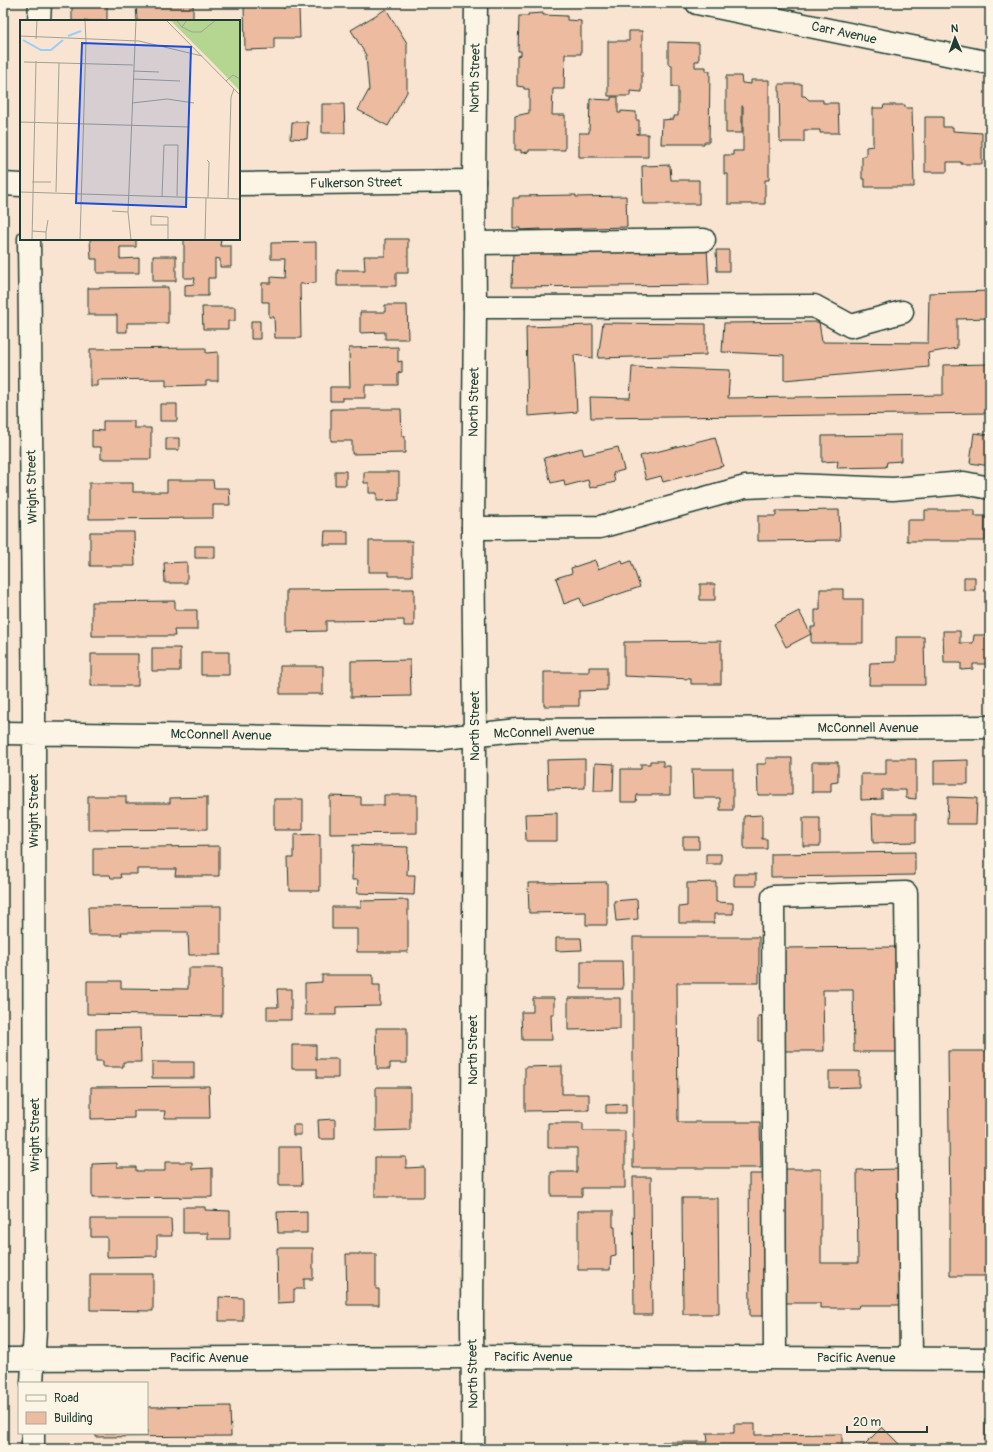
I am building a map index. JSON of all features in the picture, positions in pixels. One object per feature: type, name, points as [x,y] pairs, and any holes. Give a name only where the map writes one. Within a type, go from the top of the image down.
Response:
[{"type":"street","points":[[39,20],[40,3]]},
{"type":"street","name":"North Street","points":[[473,1449],[474,1399],[472,1357],[475,735],[472,528],[475,307],[474,181],[476,3]]},
{"type":"street","name":"Carr Avenue","points":[[697,3],[990,63]]},
{"type":"street","name":"Fulkerson Street","points":[[240,184],[474,181]]},
{"type":"street","points":[[3,184],[20,185]]},
{"type":"street","name":"Wright Street","points":[[29,240],[34,733],[35,1331],[32,1382]]},
{"type":"street","points":[[475,243],[704,240]]},
{"type":"street","points":[[475,307],[814,306],[851,326],[902,312]]},
{"type":"street","points":[[472,528],[600,527],[745,487],[793,485],[893,489],[964,483],[990,488]]},
{"type":"street","name":"McConnell Avenue","points":[[3,733],[434,739],[517,730],[990,727]]},
{"type":"street","points":[[775,1358],[774,897],[906,894],[911,1358]]},
{"type":"street","name":"Pacific Avenue","points":[[3,1359],[472,1357],[990,1359]]},
{"type":"street","points":[[33,1434],[33,1449]]},
{"type":"building","points":[[72,3],[107,3],[107,20],[72,20]]},
{"type":"building","points":[[136,3],[193,3],[193,20],[137,20]]},
{"type":"building","points":[[244,3],[283,3],[283,8],[299,7],[300,38],[274,38],[274,49],[245,50]]},
{"type":"building","points":[[386,9],[407,43],[407,92],[388,126],[358,110],[369,90],[366,55],[351,30]]},
{"type":"building","points":[[543,13],[543,15],[567,16],[567,20],[581,21],[581,54],[565,54],[564,89],[553,89],[552,115],[565,115],[565,150],[529,150],[529,152],[521,153],[521,150],[515,150],[515,116],[529,113],[529,89],[524,89],[524,87],[517,86],[517,56],[521,55],[521,51],[518,51],[519,16]]},
{"type":"building","points":[[629,31],[642,31],[642,92],[630,91],[630,96],[608,96],[608,41],[629,41]]},
{"type":"building","points":[[668,42],[699,43],[699,61],[695,61],[695,67],[706,67],[706,71],[710,71],[709,142],[704,142],[704,144],[661,144],[662,120],[674,119],[674,116],[678,116],[678,87],[672,87],[672,65],[668,64]]},
{"type":"building","points":[[726,76],[741,76],[742,83],[751,84],[751,80],[769,80],[769,180],[765,180],[765,204],[728,204],[728,174],[724,174],[724,155],[733,155],[733,151],[743,151],[743,106],[742,133],[726,133]]},
{"type":"building","points":[[779,84],[802,84],[802,96],[805,96],[809,100],[823,100],[823,103],[838,103],[839,133],[820,133],[820,130],[804,130],[804,142],[780,142]]},
{"type":"building","points":[[611,97],[618,97],[618,113],[621,113],[621,111],[636,112],[636,120],[639,120],[639,133],[636,134],[648,134],[648,157],[579,157],[579,133],[589,133],[590,99],[611,100]]},
{"type":"building","points":[[322,104],[344,104],[345,133],[322,133]]},
{"type":"building","points":[[884,105],[905,105],[905,108],[912,108],[914,187],[865,187],[865,179],[862,179],[862,156],[866,156],[866,147],[873,146],[873,108],[883,108]]},
{"type":"building","points":[[925,117],[943,117],[943,127],[953,127],[953,131],[982,133],[982,164],[947,162],[947,172],[925,172]]},
{"type":"building","points":[[292,122],[308,122],[307,139],[291,138]]},
{"type":"building","points":[[670,165],[671,180],[699,180],[699,204],[643,204],[642,166]]},
{"type":"building","points":[[576,195],[576,197],[626,196],[627,227],[556,229],[556,232],[541,232],[541,229],[520,230],[520,228],[513,228],[513,198],[519,198],[519,196]]},
{"type":"building","points":[[385,239],[408,239],[408,273],[396,273],[396,286],[337,286],[337,270],[365,270],[364,256],[385,256]]},
{"type":"building","points":[[90,240],[136,240],[136,247],[120,247],[120,259],[139,258],[139,273],[97,273],[97,259],[91,259]]},
{"type":"building","points":[[184,240],[221,240],[220,246],[231,246],[231,267],[220,267],[220,259],[215,258],[215,278],[208,278],[208,296],[185,296],[185,285],[194,284],[195,278],[184,278]]},
{"type":"building","points":[[316,242],[316,283],[300,284],[301,338],[275,338],[274,317],[269,317],[269,302],[262,302],[262,283],[271,283],[271,277],[284,278],[285,259],[271,259],[271,243]]},
{"type":"building","points":[[707,248],[709,285],[512,287],[513,251]]},
{"type":"building","points":[[716,250],[729,250],[729,271],[717,271]]},
{"type":"building","points":[[153,256],[176,256],[176,281],[153,281]]},
{"type":"building","points":[[168,287],[168,323],[127,323],[127,332],[117,332],[117,315],[88,315],[88,288]]},
{"type":"building","points":[[990,291],[990,318],[957,319],[957,348],[928,353],[929,367],[784,380],[784,355],[722,352],[724,323],[819,322],[822,342],[928,343],[929,293]]},
{"type":"building","points":[[385,305],[407,305],[408,339],[385,339],[385,332],[360,333],[360,312],[385,312]]},
{"type":"building","points":[[202,307],[235,307],[235,321],[228,321],[228,329],[203,329]]},
{"type":"building","points":[[251,321],[260,321],[260,339],[251,339]]},
{"type":"building","points":[[603,323],[706,324],[706,355],[598,358]]},
{"type":"building","points":[[593,325],[593,358],[574,355],[577,412],[528,416],[526,327]]},
{"type":"building","points":[[398,347],[398,362],[402,361],[402,372],[398,373],[398,385],[365,385],[365,398],[342,398],[342,401],[330,401],[330,387],[350,387],[349,348]]},
{"type":"building","points":[[206,348],[206,353],[218,352],[218,381],[206,381],[206,385],[166,386],[166,379],[97,380],[97,386],[90,386],[90,349]]},
{"type":"building","points":[[990,364],[990,413],[591,418],[590,397],[630,398],[632,367],[730,370],[728,398],[943,395],[943,365]]},
{"type":"building","points":[[160,404],[177,404],[177,421],[160,421]]},
{"type":"building","points":[[331,409],[401,409],[402,436],[405,436],[405,453],[352,454],[352,441],[331,441]]},
{"type":"building","points":[[103,421],[134,421],[134,428],[151,428],[151,459],[101,459],[101,447],[92,447],[92,430],[103,431]]},
{"type":"building","points":[[974,433],[990,435],[990,466],[970,463]]},
{"type":"building","points":[[901,435],[901,461],[887,462],[886,467],[837,468],[838,461],[822,462],[822,436]]},
{"type":"building","points":[[715,437],[723,466],[663,482],[661,476],[646,480],[640,456]]},
{"type":"building","points":[[166,438],[179,438],[179,450],[166,450]]},
{"type":"building","points":[[618,447],[624,470],[613,473],[615,482],[590,488],[588,480],[565,486],[564,480],[551,483],[544,458],[582,448],[584,455]]},
{"type":"building","points":[[335,471],[346,471],[346,485],[335,485]]},
{"type":"building","points":[[364,472],[399,472],[399,500],[377,501],[377,493],[369,493],[369,483],[364,483]]},
{"type":"building","points":[[167,480],[213,480],[214,488],[229,488],[230,505],[213,505],[213,518],[89,519],[89,483],[133,483],[133,492],[167,492]]},
{"type":"building","points":[[839,510],[840,540],[758,541],[758,516],[776,516],[776,511]]},
{"type":"building","points":[[925,510],[975,510],[975,516],[985,516],[985,541],[907,541],[907,520],[925,520]]},
{"type":"building","points":[[325,531],[348,531],[348,545],[324,545]]},
{"type":"building","points":[[90,532],[134,532],[135,566],[90,566]]},
{"type":"building","points":[[369,541],[412,541],[412,576],[389,576],[389,572],[369,572]]},
{"type":"building","points":[[195,546],[215,546],[215,558],[195,558]]},
{"type":"building","points":[[595,560],[598,569],[622,560],[623,564],[631,561],[640,587],[583,606],[580,598],[564,604],[556,578],[572,573],[571,568]]},
{"type":"building","points":[[187,562],[187,583],[165,583],[164,563]]},
{"type":"building","points":[[964,577],[975,577],[975,590],[964,590]]},
{"type":"building","points":[[700,584],[715,584],[715,600],[700,600]]},
{"type":"building","points":[[414,589],[414,626],[404,626],[404,620],[326,621],[326,631],[287,632],[287,590]]},
{"type":"building","points":[[820,589],[843,589],[843,599],[863,599],[863,643],[811,643],[811,627],[815,627],[815,610],[820,610]]},
{"type":"building","points":[[987,592],[990,592],[990,627],[988,627]]},
{"type":"building","points":[[175,601],[175,610],[197,610],[197,630],[174,630],[175,636],[92,636],[92,602]]},
{"type":"building","points":[[799,611],[811,634],[786,647],[774,624]]},
{"type":"building","points":[[943,631],[960,631],[960,643],[973,643],[974,635],[990,635],[990,664],[973,664],[973,669],[961,670],[961,663],[944,663]]},
{"type":"building","points":[[896,637],[924,637],[925,685],[869,685],[870,663],[896,662]]},
{"type":"building","points":[[721,641],[721,684],[691,684],[691,679],[624,676],[624,642]]},
{"type":"building","points":[[152,648],[180,648],[180,671],[152,671]]},
{"type":"building","points":[[201,652],[229,652],[229,675],[201,675]]},
{"type":"building","points":[[91,654],[138,654],[138,686],[91,686]]},
{"type":"building","points":[[410,660],[411,696],[351,697],[351,661]]},
{"type":"building","points":[[280,666],[323,666],[323,694],[280,694]]},
{"type":"building","points":[[589,667],[607,667],[607,690],[579,691],[579,706],[544,706],[544,672],[589,672]]},
{"type":"building","points":[[766,758],[792,758],[792,795],[758,795],[757,764],[766,764]]},
{"type":"building","points":[[585,759],[585,788],[548,789],[547,760]]},
{"type":"building","points":[[886,759],[916,759],[916,799],[906,798],[906,790],[882,790],[882,799],[861,800],[861,774],[886,774]]},
{"type":"building","points":[[968,760],[968,784],[934,784],[934,761]]},
{"type":"building","points":[[650,761],[663,761],[663,766],[670,766],[670,795],[637,795],[636,802],[621,802],[621,769],[641,769],[641,764],[650,764]]},
{"type":"building","points":[[812,762],[838,762],[838,782],[831,783],[831,792],[812,792]]},
{"type":"building","points":[[595,763],[614,764],[613,791],[594,791]]},
{"type":"building","points":[[692,769],[733,769],[733,810],[720,810],[720,798],[693,798]]},
{"type":"building","points":[[384,795],[417,795],[417,833],[330,834],[330,796],[361,797],[361,805],[384,805]]},
{"type":"building","points":[[88,796],[126,796],[126,803],[170,803],[170,798],[207,797],[207,829],[88,830]]},
{"type":"building","points":[[948,797],[977,798],[976,824],[947,824]]},
{"type":"building","points":[[274,799],[303,799],[303,830],[274,830]]},
{"type":"building","points":[[557,813],[557,841],[526,841],[525,814]]},
{"type":"building","points":[[872,814],[916,814],[916,842],[873,843]]},
{"type":"building","points":[[762,815],[762,839],[767,839],[767,849],[744,849],[744,816]]},
{"type":"building","points":[[803,818],[820,818],[820,846],[803,846]]},
{"type":"building","points":[[320,834],[320,891],[289,891],[288,857],[294,857],[294,835]]},
{"type":"building","points":[[683,837],[699,837],[699,849],[683,849]]},
{"type":"building","points":[[353,845],[408,847],[407,875],[415,875],[414,895],[357,893],[358,880],[352,880]]},
{"type":"building","points":[[219,846],[219,876],[175,876],[176,869],[137,869],[137,874],[120,874],[121,878],[111,878],[110,875],[93,875],[93,848]]},
{"type":"building","points":[[915,852],[915,875],[771,877],[771,854]]},
{"type":"building","points":[[706,854],[721,854],[721,864],[706,864]]},
{"type":"building","points":[[734,874],[756,874],[756,886],[734,886]]},
{"type":"building","points":[[607,882],[607,925],[586,925],[586,912],[529,913],[528,883]]},
{"type":"building","points":[[716,882],[716,902],[733,903],[733,914],[714,914],[714,923],[679,923],[679,907],[687,906],[687,883]]},
{"type":"building","points":[[637,899],[638,919],[616,921],[614,901]]},
{"type":"building","points":[[408,900],[408,952],[357,952],[357,929],[332,929],[332,907],[361,907],[361,901]]},
{"type":"building","points":[[221,906],[221,955],[189,955],[188,932],[121,932],[122,935],[89,935],[88,907]]},
{"type":"building","points":[[633,937],[759,937],[759,983],[677,983],[678,1122],[760,1122],[761,1168],[633,1168]]},
{"type":"building","points":[[556,938],[581,938],[582,950],[556,951]]},
{"type":"building","points":[[899,947],[900,1052],[854,1052],[853,990],[823,990],[824,1051],[780,1051],[779,948]]},
{"type":"building","points":[[581,961],[622,961],[623,989],[581,989]]},
{"type":"building","points":[[188,968],[222,968],[222,1016],[87,1014],[87,981],[121,981],[121,988],[188,989]]},
{"type":"building","points":[[322,975],[373,975],[373,985],[380,985],[380,1006],[336,1007],[336,1015],[305,1015],[305,983],[322,982]]},
{"type":"building","points":[[277,989],[291,989],[291,1020],[267,1020],[267,1007],[278,1007]]},
{"type":"building","points":[[533,998],[554,998],[554,1014],[551,1014],[552,1040],[522,1040],[521,1012],[533,1012]]},
{"type":"building","points":[[568,998],[620,998],[620,1029],[568,1030]]},
{"type":"building","points":[[769,1015],[769,1041],[758,1041],[758,1016]]},
{"type":"building","points":[[140,1028],[141,1062],[123,1062],[123,1067],[103,1067],[103,1061],[96,1061],[96,1029]]},
{"type":"building","points":[[376,1028],[407,1028],[407,1063],[390,1063],[390,1069],[377,1069]]},
{"type":"building","points":[[292,1045],[316,1045],[316,1059],[338,1059],[338,1078],[317,1078],[317,1069],[292,1069]]},
{"type":"building","points":[[948,1051],[990,1051],[990,1276],[950,1276]]},
{"type":"building","points":[[152,1062],[194,1062],[194,1078],[152,1078]]},
{"type":"building","points":[[562,1066],[562,1094],[589,1094],[589,1110],[525,1111],[525,1067]]},
{"type":"building","points":[[829,1071],[859,1071],[859,1087],[829,1088]]},
{"type":"building","points":[[209,1086],[210,1118],[164,1118],[165,1111],[134,1111],[134,1118],[91,1119],[91,1087]]},
{"type":"building","points":[[376,1087],[410,1087],[410,1130],[376,1131]]},
{"type":"building","points":[[626,1104],[626,1113],[606,1113],[606,1105]]},
{"type":"building","points":[[335,1119],[335,1139],[319,1139],[318,1120]]},
{"type":"building","points":[[548,1123],[583,1123],[583,1131],[625,1131],[625,1188],[582,1188],[582,1196],[551,1196],[551,1172],[577,1172],[577,1148],[548,1148]]},
{"type":"building","points":[[293,1125],[301,1125],[301,1135],[293,1135]]},
{"type":"building","points":[[279,1147],[301,1147],[302,1185],[279,1185]]},
{"type":"building","points":[[375,1157],[406,1157],[406,1168],[424,1167],[424,1197],[375,1197]]},
{"type":"building","points":[[165,1162],[192,1162],[192,1169],[212,1168],[212,1197],[92,1198],[92,1164],[117,1163],[117,1167],[136,1167],[136,1171],[165,1171]]},
{"type":"building","points":[[782,1169],[821,1169],[821,1263],[858,1263],[857,1170],[900,1169],[901,1305],[859,1305],[858,1308],[820,1308],[820,1303],[783,1303]]},
{"type":"building","points":[[749,1174],[768,1174],[769,1316],[750,1316]]},
{"type":"building","points":[[633,1177],[651,1177],[652,1315],[634,1315]]},
{"type":"building","points":[[682,1198],[718,1198],[719,1314],[683,1314]]},
{"type":"building","points":[[183,1207],[205,1207],[205,1210],[230,1211],[230,1239],[208,1239],[208,1233],[183,1233]]},
{"type":"building","points":[[307,1211],[307,1233],[278,1233],[277,1212]]},
{"type":"building","points":[[578,1211],[613,1211],[616,1255],[611,1256],[610,1270],[578,1270]]},
{"type":"building","points":[[91,1219],[171,1219],[172,1236],[157,1236],[157,1256],[107,1257],[107,1237],[91,1237]]},
{"type":"building","points":[[277,1248],[313,1248],[313,1279],[304,1279],[304,1289],[294,1289],[294,1302],[278,1303]]},
{"type":"building","points":[[346,1254],[376,1254],[376,1289],[379,1289],[379,1305],[347,1305]]},
{"type":"building","points":[[90,1274],[153,1274],[153,1311],[90,1310]]},
{"type":"building","points":[[219,1297],[243,1298],[243,1321],[219,1321]]},
{"type":"building","points":[[230,1406],[231,1436],[96,1437],[96,1434],[148,1434],[148,1407]]},
{"type":"building","points":[[985,1419],[990,1419],[990,1449],[985,1449]]},
{"type":"building","points":[[734,1424],[755,1424],[755,1435],[842,1434],[842,1449],[662,1449],[662,1442],[708,1442],[707,1433],[734,1433]]},
{"type":"building","points":[[882,1427],[904,1449],[860,1449]]}]
